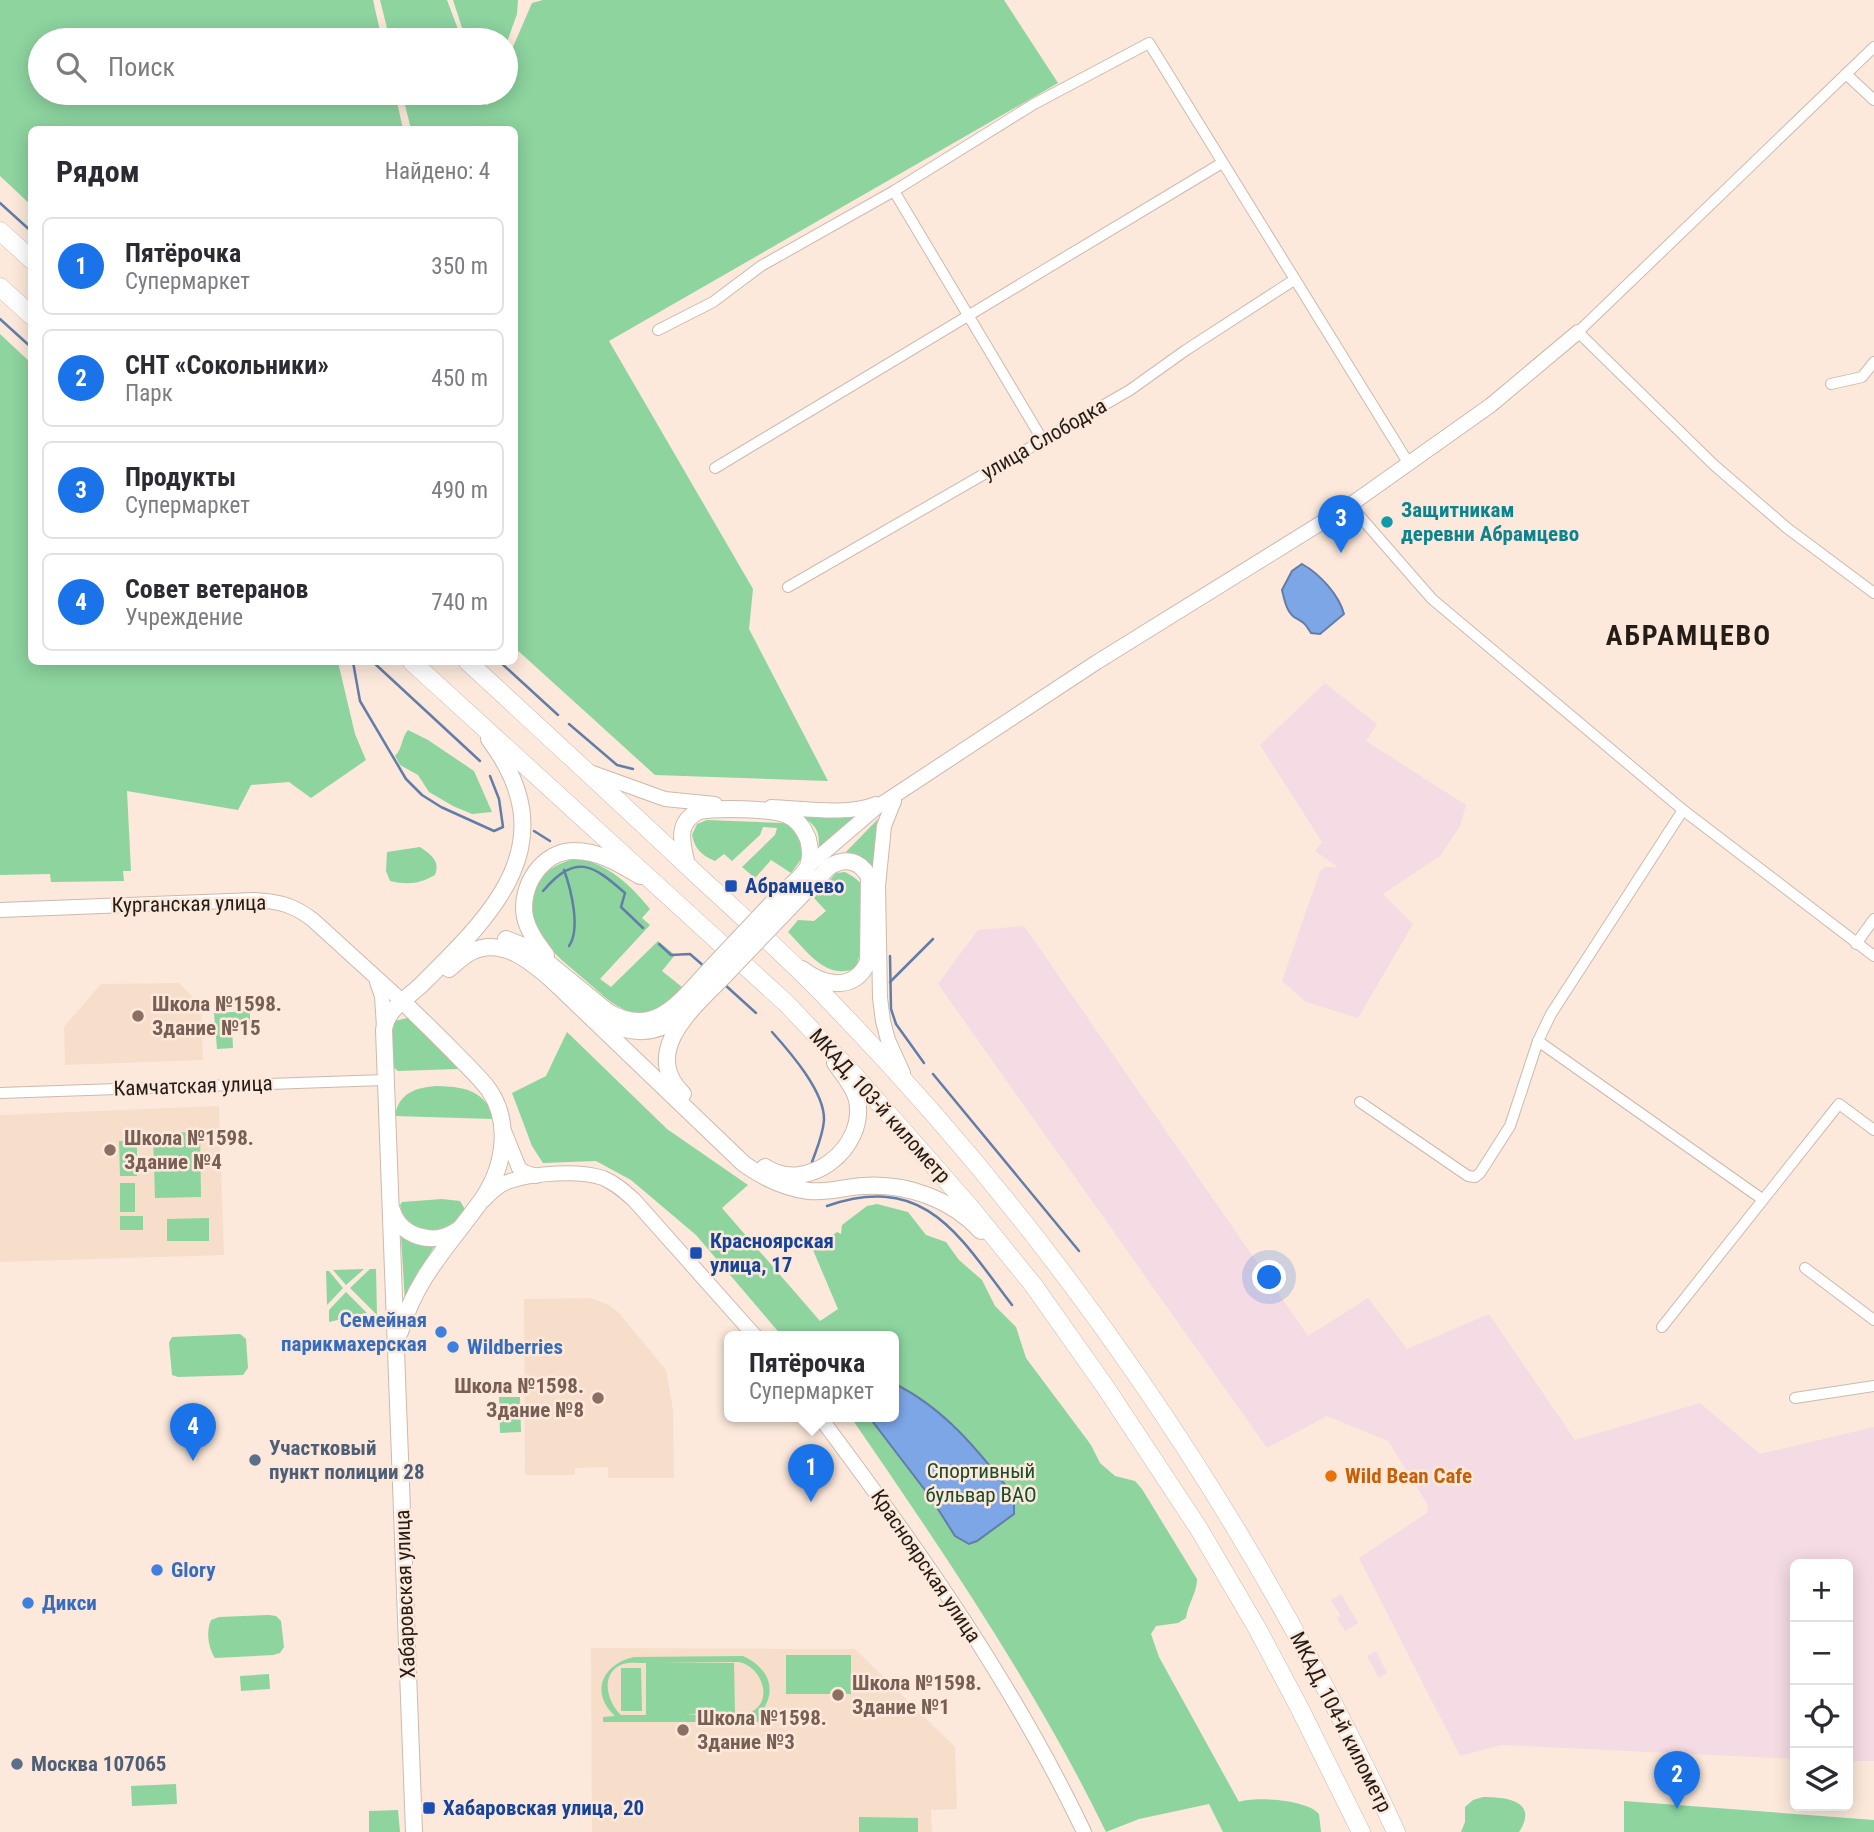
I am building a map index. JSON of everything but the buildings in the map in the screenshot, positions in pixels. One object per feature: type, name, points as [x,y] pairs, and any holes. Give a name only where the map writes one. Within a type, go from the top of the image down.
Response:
[{"type":"highway","points":[[0,231],[28,256]]},
{"type":"highway","points":[[0,287],[28,312]]},
{"type":"highway","name":"МКАД, 103-й километр","points":[[416,665],[787,1004],[912,1140],[1034,1286],[1172,1487],[1257,1628]]},
{"type":"highway","name":"МКАД, 103-й километр","points":[[471,665],[810,981],[913,1092],[995,1186],[1067,1277],[1183,1444],[1247,1544],[1285,1612]]},
{"type":"highway","name":"МКАД, 104-й километр","points":[[1285,1612],[1371,1777],[1396,1832]]},
{"type":"highway","name":"МКАД, 104-й километр","points":[[1257,1628],[1312,1731],[1361,1832]]},
{"type":"main road","points":[[384,1030],[389,1014],[455,951],[506,889],[515,870],[522,827],[514,779],[503,757],[483,731],[432,679]]},
{"type":"main road","points":[[687,865],[682,841],[684,823],[691,815],[710,809],[775,812],[788,815],[799,823],[805,832],[813,873]]},
{"type":"main road","points":[[711,932],[641,876],[614,861],[591,853],[572,851],[545,862],[531,880],[524,900],[528,927],[553,973],[744,1164],[763,1177],[786,1186],[811,1191],[864,1185],[893,1186],[934,1197],[972,1221],[1034,1286]]},
{"type":"main road","points":[[780,953],[823,981],[853,981],[863,973],[868,962],[869,877],[864,868],[856,862],[846,860],[813,873],[720,970],[674,1033],[666,1058],[669,1076],[678,1088],[750,1157],[770,1170],[789,1175],[807,1174],[835,1160],[846,1149],[853,1136],[857,1101],[846,1078],[787,1004]]},
{"type":"main road","points":[[455,951],[474,939],[499,937],[517,942],[599,1019],[617,1028],[652,1031],[689,1013]]},
{"type":"main road","points":[[420,1017],[418,1001],[427,987],[471,952],[483,948],[498,948],[515,953],[553,973],[622,1020],[640,1022],[653,1021],[666,1014],[720,970]]},
{"type":"main road","name":"Курганская улица","points":[[403,1002],[420,1017]]},
{"type":"main road","name":"Хабаровская улица","points":[[396,1356],[400,1330],[412,1297],[428,1270],[480,1203],[498,1165],[502,1146],[502,1125],[498,1107],[488,1089],[420,1017]]},
{"type":"main road","name":"Хабаровская улица","points":[[384,1030],[414,1832]]},
{"type":"main road","points":[[391,1204],[398,1224],[417,1236],[434,1239],[445,1237],[461,1227]]},
{"type":"street","points":[[658,330],[713,302],[761,266],[894,191],[1034,104],[1149,43],[1409,464]]},
{"type":"street","points":[[813,873],[914,783],[1086,669],[1350,505],[1491,405],[1578,331],[1874,47]]},
{"type":"street","points":[[1846,74],[1874,100]]},
{"type":"street","points":[[715,468],[1222,163]]},
{"type":"street","points":[[894,191],[1042,439]]},
{"type":"street","name":"улица Слободка","points":[[788,587],[1130,390],[1294,280]]},
{"type":"street","points":[[1578,331],[1714,465],[1787,528],[1874,593]]},
{"type":"street","points":[[1831,384],[1862,377],[1874,362]]},
{"type":"street","points":[[1350,505],[1432,599],[1683,810],[1874,956]]},
{"type":"street","points":[[584,770],[665,799],[695,803],[844,809],[867,808],[892,800]]},
{"type":"street","points":[[892,800],[884,826],[878,886],[880,998],[888,1040],[913,1092]]},
{"type":"street","points":[[1360,1102],[1468,1176],[1475,1177],[1480,1173],[1510,1126],[1538,1041],[1562,996],[1683,810]]},
{"type":"street","name":"Курганская улица","points":[[0,910],[254,900],[281,902],[313,920],[403,1002]]},
{"type":"street","points":[[1856,944],[1874,919]]},
{"type":"street","name":"Хабаровская улица","points":[[375,978],[382,996],[384,1030]]},
{"type":"street","points":[[1538,1041],[1762,1199]]},
{"type":"street","name":"Камчатская улица","points":[[0,1093],[385,1080]]},
{"type":"street","points":[[1662,1327],[1839,1104],[1874,1130]]},
{"type":"street","points":[[502,1125],[519,1168],[538,1176]]},
{"type":"street","points":[[480,1203],[501,1185],[538,1176],[589,1175],[611,1182],[622,1189],[673,1243],[751,1331]]},
{"type":"street","points":[[1805,1268],[1874,1320]]},
{"type":"street","points":[[1795,1398],[1874,1387]]},
{"type":"street","name":"Красноярская улица","points":[[823,1422],[910,1540],[976,1639],[1020,1712],[1084,1832]]},
{"type":"shaded area","points":[[1325,683],[1377,724],[1366,741],[1466,805],[1460,826],[1440,856],[1383,894],[1413,924],[1358,1018],[1306,1002],[1282,981],[1320,871],[1325,867],[1338,867],[1315,851],[1322,842],[1260,745]]},
{"type":"shaded area","points":[[1024,926],[1308,1336],[1368,1298],[1407,1349],[1489,1314],[1575,1440],[1700,1403],[1760,1454],[1874,1427],[1874,1761],[1853,1761],[1853,1559],[1790,1559],[1790,1759],[1501,1745],[1460,1756],[1359,1558],[1427,1513],[1428,1505],[1388,1441],[1327,1416],[1267,1448],[938,984],[978,930]]},
{"type":"shaded area","name":"Школа №1598. Здание №15","points":[[179,983],[201,1005],[203,1060],[65,1065],[64,1027],[101,984]]},
{"type":"shaded area","name":"Школа №1598. Здание №4","points":[[219,1106],[224,1255],[0,1262],[0,1115]]},
{"type":"shaded area","name":"Школа №1598. Здание №8","points":[[591,1298],[618,1312],[666,1370],[673,1410],[674,1478],[608,1478],[608,1467],[575,1468],[575,1475],[525,1475],[524,1299]]},
{"type":"shaded area","points":[[1341,1594],[1358,1623],[1345,1631],[1337,1618],[1341,1616],[1331,1600]]},
{"type":"shaded area","points":[[591,1648],[855,1649],[955,1747],[957,1809],[931,1810],[932,1832],[592,1832]]},
{"type":"shaded area","points":[[1376,1651],[1387,1673],[1379,1678],[1367,1656]]},
{"type":"green space","points":[[0,0],[373,0],[379,28],[28,28],[28,105],[398,105],[402,126],[28,126],[28,202],[0,176]]},
{"type":"green space","points":[[380,0],[447,0],[458,28],[387,28]]},
{"type":"green space","points":[[453,0],[518,0],[512,28],[462,28]]},
{"type":"green space","points":[[543,0],[1004,0],[1058,83],[609,341],[753,589],[749,629],[828,781],[655,775],[518,651],[518,126],[410,126],[405,105],[518,105],[518,35],[532,3]]},
{"type":"green space","points":[[0,334],[28,360],[28,665],[339,665],[355,734],[366,760],[311,798],[289,782],[251,785],[238,810],[127,791],[131,871],[123,871],[124,881],[51,882],[50,874],[0,875]]},
{"type":"green space","points":[[408,730],[474,771],[492,812],[472,814],[453,806],[429,792],[418,775],[400,765],[395,756]]},
{"type":"green space","points":[[795,812],[864,813],[818,852],[819,837],[815,827]]},
{"type":"green space","points":[[878,819],[875,870],[862,858],[845,853]]},
{"type":"green space","points":[[707,820],[784,823],[797,828],[804,855],[791,873],[771,860],[755,878],[742,867],[775,835],[777,828],[763,827],[760,835],[732,861],[724,854],[715,861],[699,851],[692,835],[697,824]]},
{"type":"green space","points":[[420,847],[436,862],[435,875],[413,883],[390,881],[386,871],[387,852]]},
{"type":"green space","points":[[577,858],[609,870],[650,909],[642,918],[650,925],[600,979],[611,987],[658,941],[675,955],[662,971],[682,987],[658,1009],[639,1014],[614,1004],[556,955],[534,924],[530,898],[534,887],[550,870]]},
{"type":"green space","points":[[845,872],[859,881],[864,890],[863,929],[856,968],[835,971],[818,962],[788,932],[798,920],[814,921],[826,911],[814,898],[836,873]]},
{"type":"green space","points":[[250,1011],[250,1023],[232,1025],[233,1048],[217,1049],[214,1013]]},
{"type":"green space","points":[[407,1018],[458,1066],[457,1069],[398,1071],[393,1067],[392,1026],[395,1021]]},
{"type":"green space","name":"Спортивный бульвар ВАО","points":[[567,1032],[667,1129],[748,1185],[722,1208],[820,1321],[838,1309],[813,1250],[837,1232],[841,1234],[842,1225],[867,1206],[877,1204],[908,1212],[926,1235],[946,1242],[959,1260],[982,1280],[995,1306],[1016,1327],[1026,1358],[1091,1445],[1100,1463],[1115,1476],[1135,1481],[1142,1489],[1197,1579],[1186,1618],[1178,1623],[1156,1626],[1151,1634],[1159,1657],[1239,1802],[1268,1799],[1304,1805],[1319,1814],[1321,1832],[1223,1832],[1209,1804],[1139,1819],[1106,1832],[1049,1724],[986,1619],[854,1422],[899,1422],[899,1331],[778,1331],[696,1235],[631,1180],[596,1161],[543,1163],[532,1146],[512,1093],[546,1076]]},
{"type":"green space","points":[[437,1086],[471,1091],[489,1106],[492,1119],[395,1116],[404,1097],[422,1088]]},
{"type":"green space","points":[[200,1132],[201,1197],[155,1198],[153,1133]]},
{"type":"green space","points":[[119,1141],[137,1141],[137,1176],[120,1176]]},
{"type":"green space","points":[[120,1183],[135,1183],[135,1212],[120,1212]]},
{"type":"green space","points":[[442,1199],[460,1201],[466,1211],[449,1225],[439,1229],[420,1229],[411,1225],[400,1205],[402,1202]]},
{"type":"green space","points":[[120,1216],[143,1216],[143,1230],[120,1230]]},
{"type":"green space","points":[[209,1218],[209,1241],[167,1241],[167,1219]]},
{"type":"green space","points":[[401,1236],[434,1247],[414,1280],[405,1302]]},
{"type":"green space","points":[[364,1269],[346,1285],[333,1270]]},
{"type":"green space","points":[[370,1269],[376,1269],[377,1315],[350,1288]]},
{"type":"green space","points":[[326,1271],[329,1271],[343,1288],[327,1305]]},
{"type":"green space","points":[[346,1292],[367,1313],[329,1322],[329,1310]]},
{"type":"green space","points":[[240,1334],[246,1339],[248,1368],[243,1375],[172,1375],[169,1343],[172,1337]]},
{"type":"green space","points":[[499,1397],[520,1397],[521,1432],[500,1433]]},
{"type":"green space","points":[[276,1616],[281,1621],[284,1647],[280,1653],[215,1658],[208,1639],[211,1620],[219,1617]]},
{"type":"green space","points":[[786,1655],[851,1655],[851,1694],[786,1694]]},
{"type":"green space","points":[[743,1656],[765,1674],[770,1689],[769,1697],[759,1715],[772,1715],[772,1722],[603,1722],[603,1717],[615,1716],[603,1698],[603,1680],[614,1666],[634,1657]],"holes":[[[739,1662],[747,1665],[760,1678],[763,1686],[761,1703],[746,1714],[725,1716],[685,1714],[735,1713],[734,1663],[656,1663]],[[646,1663],[646,1715],[621,1715],[609,1696],[608,1681],[611,1674],[623,1664]]]},
{"type":"green space","points":[[621,1668],[641,1668],[642,1711],[621,1711]]},
{"type":"green space","points":[[269,1674],[270,1689],[241,1691],[240,1676]]},
{"type":"green space","points":[[176,1784],[177,1804],[132,1806],[131,1786]]},
{"type":"green space","points":[[1483,1797],[1510,1800],[1523,1807],[1524,1822],[1519,1832],[1461,1832],[1465,1822],[1465,1807],[1473,1800]]},
{"type":"green space","points":[[1624,1801],[1874,1820],[1874,1832],[1624,1832]]},
{"type":"green space","points":[[398,1810],[400,1832],[369,1832],[369,1811]]},
{"type":"green space","points":[[859,1817],[918,1818],[918,1832],[859,1832]]},
{"type":"water","points":[[1302,564],[1328,586],[1344,614],[1320,634],[1311,633],[1304,623],[1291,614],[1282,590],[1292,571]]},
{"type":"water","points":[[899,1386],[928,1404],[972,1445],[1010,1491],[1014,1514],[969,1544],[955,1536],[931,1498],[873,1422],[899,1422]]},
{"type":"waterway","points":[[0,203],[28,228]]},
{"type":"waterway","points":[[0,319],[28,344]]},
{"type":"waterway","points":[[354,665],[360,701],[406,779],[422,795],[441,807],[494,831],[503,827],[499,799],[490,776]]},
{"type":"waterway","points":[[376,665],[480,761]]},
{"type":"waterway","points":[[503,665],[558,715]]},
{"type":"waterway","points":[[569,724],[617,765],[633,769]]},
{"type":"waterway","points":[[534,831],[550,841]]},
{"type":"waterway","points":[[543,891],[565,871],[575,867],[593,870],[625,893],[621,907],[643,928]]},
{"type":"waterway","points":[[564,870],[575,919],[573,939],[569,946]]},
{"type":"waterway","points":[[890,982],[933,939]]},
{"type":"waterway","points":[[659,944],[671,955],[690,954],[706,968]]},
{"type":"waterway","points":[[890,956],[891,1009],[896,1024],[924,1063]]},
{"type":"waterway","points":[[724,984],[756,1013]]},
{"type":"waterway","points":[[772,1032],[813,1085],[823,1109],[820,1141],[812,1162]]},
{"type":"waterway","points":[[933,1074],[1079,1251]]},
{"type":"waterway","points":[[827,1206],[861,1198],[890,1197],[915,1204],[937,1217],[956,1234],[1012,1305]]},
{"type":"place","name":"Защитникам деревни Абрамцево","points":[[1387,522]]},
{"type":"place","name":"Продукты","points":[[1341,553]]},
{"type":"place","name":"Абрамцево","points":[[731,886]]},
{"type":"place","name":"Школа №1598. Здание №15","points":[[138,1016]]},
{"type":"place","name":"Школа №1598. Здание №4","points":[[110,1150]]},
{"type":"place","name":"Красноярская улица, 17","points":[[696,1253]]},
{"type":"place","name":"Семейная парикмахерская","points":[[441,1332]]},
{"type":"place","name":"Wildberries","points":[[453,1347]]},
{"type":"place","name":"Школа №1598. Здание №8","points":[[598,1398]]},
{"type":"place","name":"Участковый пункт полиции 28","points":[[255,1460]]},
{"type":"place","name":"Совет ветеранов","points":[[193,1461]]},
{"type":"place","name":"Wild Bean Cafe","points":[[1331,1476]]},
{"type":"place","name":"Пятёрочка","points":[[811,1502]]},
{"type":"place","name":"Glory","points":[[157,1570]]},
{"type":"place","name":"Дикси","points":[[28,1603]]},
{"type":"place","name":"Школа №1598. Здание №1","points":[[838,1695]]},
{"type":"place","name":"Школа №1598. Здание №3","points":[[683,1730]]},
{"type":"place","name":"Москва 107065","points":[[17,1764]]},
{"type":"place","name":"Хабаровская улица, 20","points":[[429,1808]]},
{"type":"place","name":"СНТ «Сокольники»","points":[[1677,1809]]},
{"type":"district","name":"АБРАМЦЕВО","points":[[1689,635]]}]
